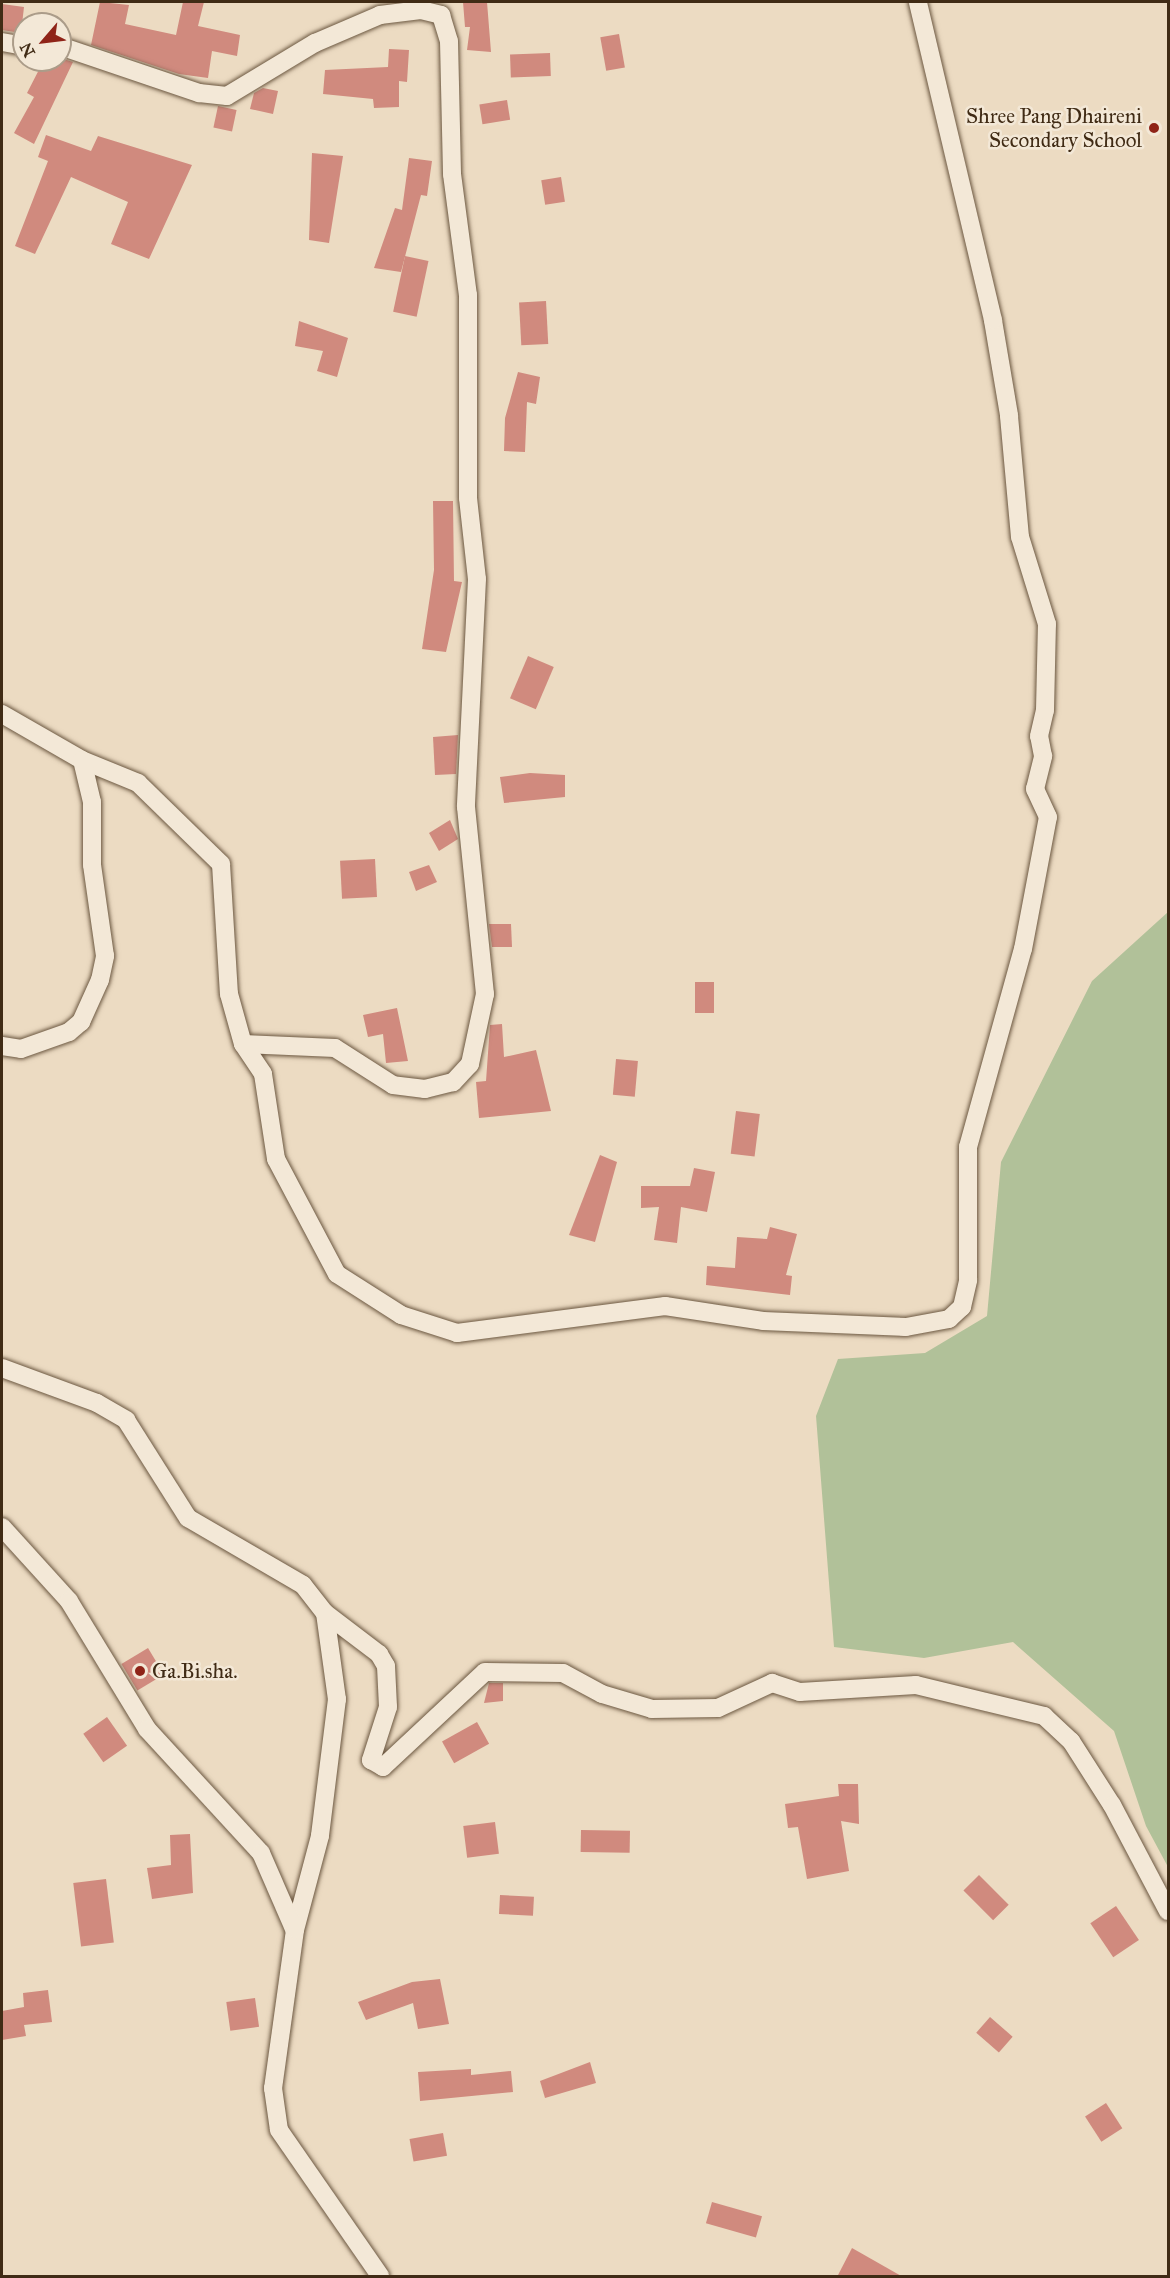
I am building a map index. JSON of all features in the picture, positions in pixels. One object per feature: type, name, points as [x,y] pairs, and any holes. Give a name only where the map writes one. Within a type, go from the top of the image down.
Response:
[{"type":"street","points":[[2,714],[82,760],[138,783],[221,864],[229,994],[243,1044],[264,1074],[276,1159],[337,1274],[401,1315],[457,1333],[665,1306],[763,1321],[906,1327],[949,1319],[962,1307],[968,1280],[968,1147],[1023,950],[1047,817],[1035,789],[1043,756],[1039,736],[1045,710],[1047,624],[1020,537],[1009,415],[993,320],[918,2]]},
{"type":"street","points":[[72,50],[199,93],[227,96],[315,43],[380,15],[421,10],[441,15],[449,41],[452,174],[468,295],[468,498],[477,579],[466,807],[485,994],[470,1064],[453,1082],[425,1089],[393,1085],[334,1048],[243,1044]]},
{"type":"street","points":[[2,1046],[21,1049],[69,1032],[81,1022],[100,980],[105,956],[92,865],[92,802],[82,760]]},
{"type":"street","points":[[2,1368],[97,1402],[126,1420],[189,1518],[303,1585],[325,1613],[379,1654],[386,1666],[388,1707],[371,1760],[383,1767],[485,1672],[563,1673],[602,1694],[652,1709],[718,1708],[772,1683],[800,1692],[916,1685],[1044,1716],[1071,1741],[1106,1796],[1168,1911]]},
{"type":"street","points":[[2,1527],[69,1601],[147,1729],[261,1854],[295,1930]]},
{"type":"street","points":[[325,1613],[337,1699],[320,1836],[295,1930],[273,2088],[279,2130],[380,2277]]},
{"type":"green space","points":[[1168,912],[1168,1867],[1146,1826],[1114,1731],[1013,1642],[924,1658],[834,1647],[816,1416],[838,1359],[925,1353],[987,1316],[1001,1162],[1092,981]]},
{"type":"building","points":[[100,2],[129,5],[125,24],[176,35],[183,2],[204,2],[198,26],[240,35],[237,56],[212,51],[208,78],[179,74],[91,45]]},
{"type":"building","points":[[463,2],[487,2],[491,52],[467,50],[470,27],[465,27]]},
{"type":"building","points":[[2,4],[24,7],[23,12],[12,12],[12,32],[2,30]]},
{"type":"building","points":[[619,34],[625,67],[606,71],[600,37]]},
{"type":"building","points":[[389,49],[409,50],[407,82],[399,81],[399,107],[374,108],[373,99],[323,94],[325,70],[388,67]]},
{"type":"building","points":[[550,53],[551,76],[511,77],[510,54]]},
{"type":"building","points":[[38,72],[68,72],[34,144],[14,133],[34,97],[27,93]]},
{"type":"building","points":[[263,88],[278,91],[273,114],[250,109],[254,93]]},
{"type":"building","points":[[507,100],[510,120],[482,124],[479,104]]},
{"type":"building","points":[[218,106],[237,110],[232,131],[213,128]]},
{"type":"building","points":[[46,135],[91,151],[98,136],[192,165],[149,259],[111,244],[128,202],[71,177],[35,254],[15,246],[48,161],[38,157]]},
{"type":"building","points":[[312,153],[343,156],[329,243],[309,240]]},
{"type":"building","points":[[409,158],[432,161],[427,196],[421,195],[401,272],[374,268],[395,208],[402,210]]},
{"type":"building","points":[[561,177],[565,202],[545,205],[541,180]]},
{"type":"building","points":[[405,256],[428,261],[417,317],[393,312]]},
{"type":"building","points":[[546,301],[548,344],[521,345],[519,302]]},
{"type":"building","points":[[299,321],[348,338],[337,377],[317,371],[323,351],[295,346]]},
{"type":"building","points":[[518,372],[540,377],[536,404],[527,402],[525,452],[504,451],[505,418]]},
{"type":"building","points":[[433,501],[453,501],[454,581],[462,582],[446,652],[422,649],[434,570]]},
{"type":"building","points":[[528,656],[554,667],[536,709],[510,698]]},
{"type":"building","points":[[458,735],[456,774],[435,775],[433,737]]},
{"type":"building","points":[[530,773],[565,775],[565,797],[504,803],[500,777]]},
{"type":"building","points":[[450,820],[458,839],[439,851],[429,833]]},
{"type":"building","points":[[375,859],[377,897],[342,899],[340,861]]},
{"type":"building","points":[[429,865],[437,882],[416,891],[409,872]]},
{"type":"building","points":[[489,924],[511,924],[512,947],[492,947]]},
{"type":"building","points":[[695,982],[714,982],[714,1013],[695,1013]]},
{"type":"building","points":[[397,1008],[408,1061],[386,1063],[383,1034],[368,1037],[363,1015]]},
{"type":"building","points":[[502,1024],[504,1057],[536,1050],[551,1111],[479,1118],[476,1082],[486,1081],[490,1025]]},
{"type":"building","points":[[616,1059],[638,1061],[635,1097],[613,1095]]},
{"type":"building","points":[[736,1111],[760,1114],[755,1157],[731,1154]]},
{"type":"building","points":[[600,1155],[617,1162],[595,1242],[569,1235]]},
{"type":"building","points":[[694,1168],[715,1172],[707,1212],[681,1207],[677,1243],[654,1240],[659,1207],[641,1208],[641,1186],[690,1186]]},
{"type":"building","points":[[770,1227],[797,1234],[786,1275],[792,1276],[790,1295],[706,1285],[707,1266],[735,1268],[737,1237],[767,1239]]},
{"type":"building","name":"Ga.Bi.sha.","points":[[148,1648],[164,1675],[137,1691],[121,1664]]},
{"type":"building","points":[[489,1683],[503,1683],[503,1701],[484,1703]]},
{"type":"building","points":[[107,1717],[127,1746],[103,1762],[83,1734]]},
{"type":"building","points":[[477,1722],[489,1744],[454,1763],[442,1741]]},
{"type":"building","points":[[838,1784],[858,1784],[859,1824],[841,1821],[849,1871],[807,1879],[798,1827],[788,1828],[785,1804],[839,1796]]},
{"type":"building","points":[[495,1822],[499,1854],[467,1858],[463,1826]]},
{"type":"building","points":[[581,1830],[630,1831],[630,1853],[581,1852]]},
{"type":"building","points":[[190,1834],[193,1893],[152,1899],[147,1868],[171,1865],[170,1835]]},
{"type":"building","points":[[979,1875],[1009,1905],[993,1920],[963,1891]]},
{"type":"building","points":[[106,1879],[114,1943],[81,1947],[73,1883]]},
{"type":"building","points":[[500,1895],[534,1897],[533,1916],[499,1914]]},
{"type":"building","points":[[1116,1906],[1139,1940],[1113,1957],[1090,1923]]},
{"type":"building","points":[[440,1979],[449,2024],[418,2029],[413,2003],[366,2020],[358,2002],[412,1982]]},
{"type":"building","points":[[48,1990],[52,2022],[24,2025],[26,2036],[2,2040],[2,2011],[24,2007],[23,1993]]},
{"type":"building","points":[[255,1998],[259,2027],[230,2031],[226,2002]]},
{"type":"building","points":[[990,2017],[1013,2037],[999,2053],[976,2033]]},
{"type":"building","points":[[590,2062],[596,2083],[545,2098],[540,2081]]},
{"type":"building","points":[[471,2069],[471,2075],[511,2071],[513,2092],[420,2101],[418,2072]]},
{"type":"building","points":[[1106,2103],[1122,2128],[1101,2142],[1085,2117]]},
{"type":"building","points":[[443,2133],[447,2156],[414,2162],[410,2139]]},
{"type":"building","points":[[712,2202],[762,2216],[756,2237],[706,2223]]},
{"type":"building","points":[[852,2248],[903,2277],[837,2277]]},
{"type":"place","name":"Shree Pang Dhaireni Secondary School","points":[[1154,128]]},
{"type":"place","name":"Ga.Bi.sha.","points":[[140,1671]]}]
